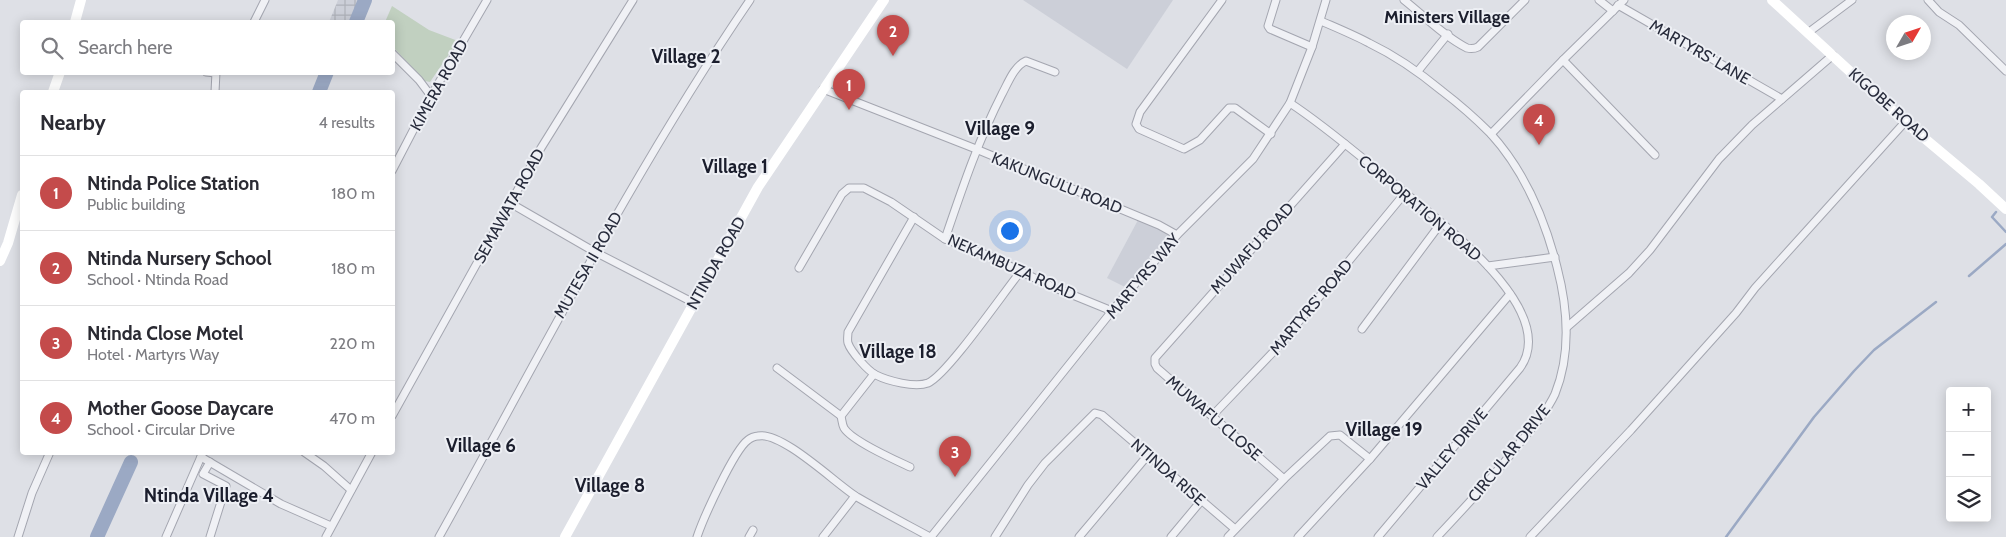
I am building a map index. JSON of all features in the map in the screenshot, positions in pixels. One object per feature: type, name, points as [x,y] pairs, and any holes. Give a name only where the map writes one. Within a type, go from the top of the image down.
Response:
[{"type":"main road","points":[[76,20],[82,0]]},
{"type":"main road","name":"NTINDA ROAD","points":[[565,537],[758,187],[884,0]]},
{"type":"main road","name":"KIGOBE ROAD","points":[[1772,0],[1905,122],[2006,209]]},
{"type":"main road","points":[[54,90],[59,75]]},
{"type":"main road","points":[[0,261],[8,243],[20,202]]},
{"type":"street","points":[[255,20],[265,0]]},
{"type":"street","name":"KIMERA ROAD","points":[[395,165],[431,96],[487,0]]},
{"type":"street","name":"SEMAWATA ROAD","points":[[395,411],[541,148],[633,0]]},
{"type":"street","name":"MUTESA II ROAD","points":[[439,537],[595,252],[658,143],[750,0]]},
{"type":"street","points":[[1222,0],[1140,112],[1136,124],[1139,129],[1184,149],[1200,140],[1228,108],[1235,108],[1271,134]]},
{"type":"street","points":[[1276,0],[1268,26],[1312,47]]},
{"type":"street","name":"MARTYRS WAY","points":[[930,537],[1112,311],[1177,235],[1254,159],[1290,103],[1312,47],[1326,0]]},
{"type":"street","points":[[1404,0],[1468,48],[1478,48],[1525,0]]},
{"type":"street","name":"MARTYRS' LANE","points":[[1599,0],[1782,99]]},
{"type":"street","points":[[1491,134],[1624,0]]},
{"type":"street","points":[[1809,32],[1852,0]]},
{"type":"street","points":[[1928,0],[1939,12],[1967,33],[2006,71]]},
{"type":"street","name":"CIRCULAR DRIVE","points":[[1321,21],[1370,43],[1418,71],[1458,103],[1491,134],[1524,183],[1543,222],[1555,258],[1566,304],[1567,327],[1564,357],[1558,385],[1545,412],[1504,463],[1438,537]]},
{"type":"street","points":[[1418,71],[1448,34]]},
{"type":"street","points":[[1567,327],[1629,273],[1665,233],[1719,159],[1752,125],[1833,55]]},
{"type":"street","points":[[395,56],[410,69],[431,96]]},
{"type":"street","points":[[1563,60],[1655,155]]},
{"type":"street","points":[[945,238],[976,150],[1010,78],[1020,63],[1026,61],[1055,72]]},
{"type":"street","points":[[215,90],[216,75]]},
{"type":"street","name":"KAKUNGULU ROAD","points":[[823,89],[976,150],[1177,235]]},
{"type":"street","name":"CORPORATION ROAD","points":[[1290,103],[1345,144],[1405,193],[1468,246],[1488,266],[1520,308],[1527,327],[1528,344],[1525,361]]},
{"type":"street","points":[[1530,537],[1631,430],[1736,313],[1755,288],[1905,122]]},
{"type":"street","name":"MUWAFU ROAD","points":[[1158,352],[1345,144]]},
{"type":"street","name":"NEKAMBUZA ROAD","points":[[799,268],[842,194],[849,188],[864,188],[914,217],[945,238],[1112,311]]},
{"type":"street","name":"MARTYRS' ROAD","points":[[1212,416],[1277,348],[1405,193]]},
{"type":"street","points":[[510,203],[595,252],[694,303]]},
{"type":"street","points":[[914,217],[848,332],[848,343],[855,354],[874,374],[893,382],[922,385],[930,382],[946,368],[1020,271]]},
{"type":"street","points":[[1362,329],[1441,223]]},
{"type":"street","points":[[1488,266],[1555,258]]},
{"type":"street","points":[[1298,537],[1370,460],[1510,294]]},
{"type":"street","name":"MUWAFU CLOSE","points":[[1158,352],[1154,358],[1157,368],[1284,479]]},
{"type":"street","name":"VALLEY DRIVE","points":[[1378,537],[1525,361]]},
{"type":"street","points":[[777,368],[841,416]]},
{"type":"street","points":[[874,374],[841,416],[842,425],[845,430],[877,450],[910,467]]},
{"type":"street","name":"NTINDA RISE","points":[[995,537],[1045,462],[1089,416],[1095,413],[1102,415],[1235,529]]},
{"type":"street","points":[[697,537],[734,458],[749,439],[759,435],[770,436],[820,468],[855,496],[930,537]]},
{"type":"street","points":[[1228,537],[1284,479],[1328,438],[1340,435],[1370,460]]},
{"type":"street","points":[[18,537],[32,493],[49,455]]},
{"type":"street","points":[[166,537],[202,455],[210,462],[281,504],[331,526]]},
{"type":"street","points":[[308,455],[324,466],[350,490]]},
{"type":"street","points":[[326,537],[370,455]]},
{"type":"street","points":[[1079,537],[1148,455]]},
{"type":"street","points":[[210,462],[203,474],[226,486],[210,537]]},
{"type":"street","points":[[824,537],[855,496]]},
{"type":"street","points":[[1172,537],[1201,501]]},
{"type":"street","points":[[749,537],[754,530]]},
{"type":"shaded area","points":[[338,0],[363,0],[355,20],[330,20]]},
{"type":"shaded area","points":[[1023,0],[1173,0],[1127,69]]},
{"type":"shaded area","points":[[1138,220],[1163,229],[1168,236],[1127,288],[1107,278]]},
{"type":"green space","points":[[392,6],[429,30],[458,41],[430,82],[425,81],[395,49],[395,20],[386,20]]},
{"type":"waterway","points":[[357,20],[365,0]]},
{"type":"waterway","points":[[320,90],[326,75]]},
{"type":"waterway","points":[[1996,212],[1992,217],[2006,232]]},
{"type":"waterway","points":[[1969,276],[2006,244]]},
{"type":"waterway","points":[[1726,537],[1814,417],[1854,371],[1874,350],[1936,302]]},
{"type":"waterway","points":[[97,537],[131,462]]},
{"type":"place","name":"Ntinda Nursery School","points":[[893,56]]},
{"type":"place","name":"Ntinda Police Station","points":[[849,110]]},
{"type":"place","name":"Mother Goose Daycare","points":[[1539,145]]},
{"type":"place","name":"Ntinda Close Motel","points":[[955,477]]},
{"type":"district","name":"Ministers Village","points":[[1447,17]]},
{"type":"district","name":"Village 2","points":[[686,56]]},
{"type":"district","name":"Village 9","points":[[1000,128]]},
{"type":"district","name":"Village 1","points":[[735,166]]},
{"type":"district","name":"Village 18","points":[[898,351]]},
{"type":"district","name":"Village 19","points":[[1384,429]]},
{"type":"district","name":"Village 6","points":[[481,445]]},
{"type":"district","name":"Village 8","points":[[610,485]]},
{"type":"district","name":"Ntinda Village 4","points":[[209,495]]}]
